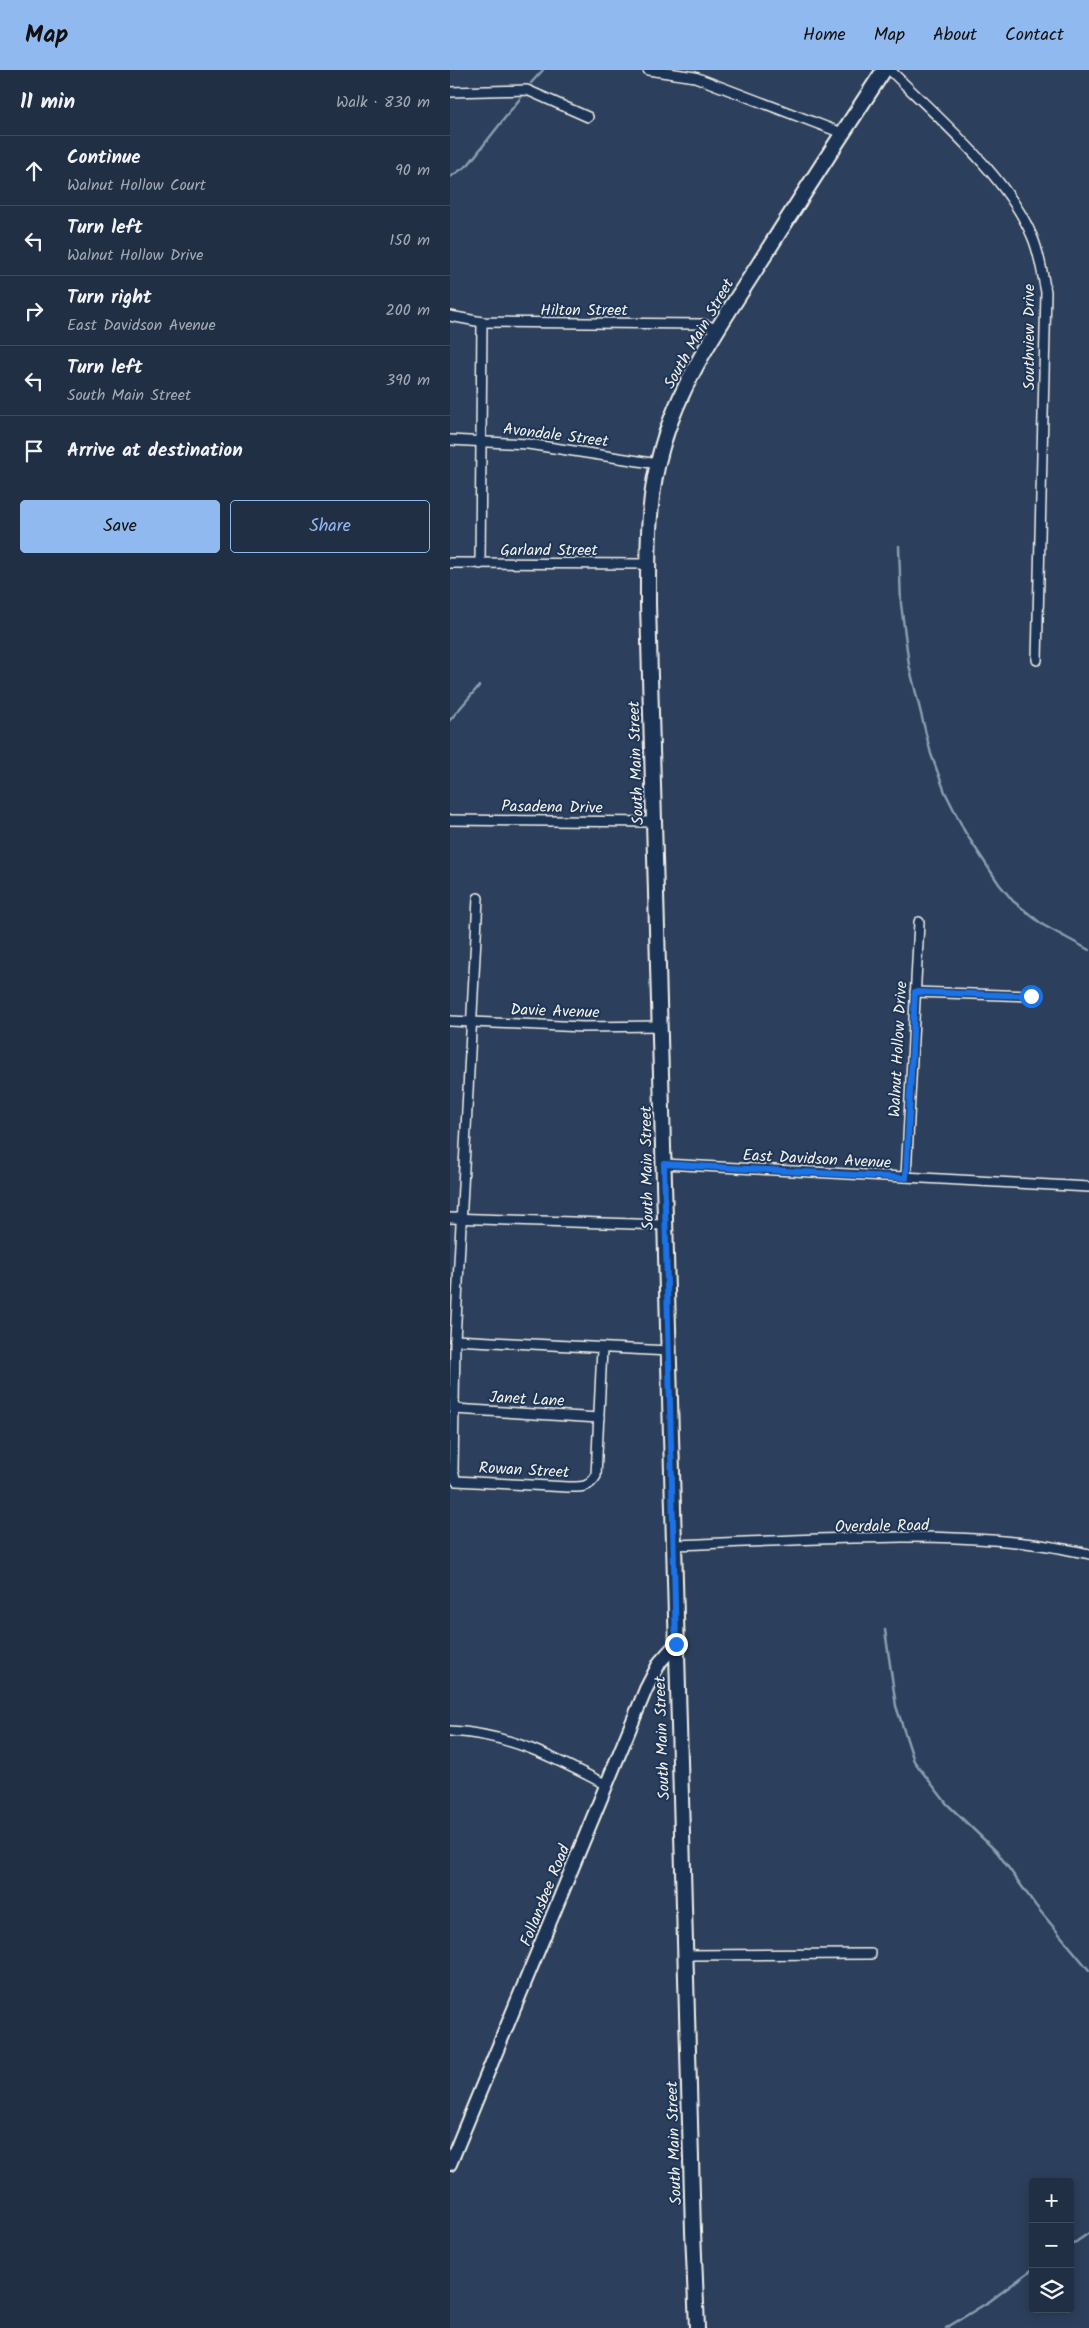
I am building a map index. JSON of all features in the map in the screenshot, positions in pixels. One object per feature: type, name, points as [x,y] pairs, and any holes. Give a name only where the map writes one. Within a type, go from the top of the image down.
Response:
[{"type":"main road","name":"South Main Street","points":[[697,2328],[654,822],[648,564],[649,519],[658,464],[675,409],[691,375],[717,329],[884,70]]},
{"type":"street","points":[[648,70],[696,74],[842,133]]},
{"type":"street","name":"Southview Drive","points":[[890,70],[966,146],[1011,198],[1033,237],[1040,261],[1046,292],[1037,660]]},
{"type":"street","points":[[450,92],[527,90],[588,117]]},
{"type":"street","name":"Hilton Street","points":[[450,316],[482,322],[702,324],[717,329]]},
{"type":"street","points":[[480,564],[482,322]]},
{"type":"street","name":"Avondale Street","points":[[450,440],[480,440],[596,453],[658,464]]},
{"type":"street","name":"Garland Street","points":[[450,564],[648,564]]},
{"type":"street","name":"Pasadena Drive","points":[[450,820],[654,822]]},
{"type":"street","name":"Rowan Street","points":[[478,898],[455,1340],[453,1481],[585,1486],[592,1483],[596,1476],[602,1349]]},
{"type":"street","name":"Walnut Hollow Drive","points":[[906,1178],[919,922]]},
{"type":"street","points":[[915,992],[1031,996]]},
{"type":"street","name":"Davie Avenue","points":[[450,1021],[583,1027],[660,1026]]},
{"type":"street","name":"East Davidson Avenue","points":[[664,1164],[1089,1187]]},
{"type":"street","points":[[450,1218],[665,1225]]},
{"type":"street","points":[[455,1340],[669,1351]]},
{"type":"street","name":"Janet Lane","points":[[454,1409],[598,1418]]},
{"type":"street","name":"Overdale Road","points":[[674,1545],[875,1538],[954,1539],[1033,1544],[1089,1554]]},
{"type":"street","name":"Follansbee Road","points":[[450,2164],[654,1672],[665,1654],[676,1644]]},
{"type":"street","points":[[450,1731],[510,1739],[551,1756],[607,1785]]},
{"type":"street","points":[[685,1955],[810,1956],[872,1954]]},
{"type":"waterway","points":[[531,83],[543,70]]},
{"type":"waterway","points":[[450,177],[468,165],[522,96]]},
{"type":"waterway","points":[[899,546],[901,604],[909,665],[931,754],[945,792],[965,832],[999,884],[1013,901],[1043,925],[1089,950]]},
{"type":"waterway","points":[[450,720],[479,686]]},
{"type":"waterway","points":[[885,1630],[896,1706],[914,1761],[947,1804],[997,1852],[1036,1906],[1089,1970]]},
{"type":"waterway","points":[[1074,2243],[1089,2233]]},
{"type":"waterway","points":[[946,2328],[990,2301],[1029,2272]]},
{"type":"route","points":[[676,1644],[664,1164],[906,1178],[915,992],[1031,996]]}]
